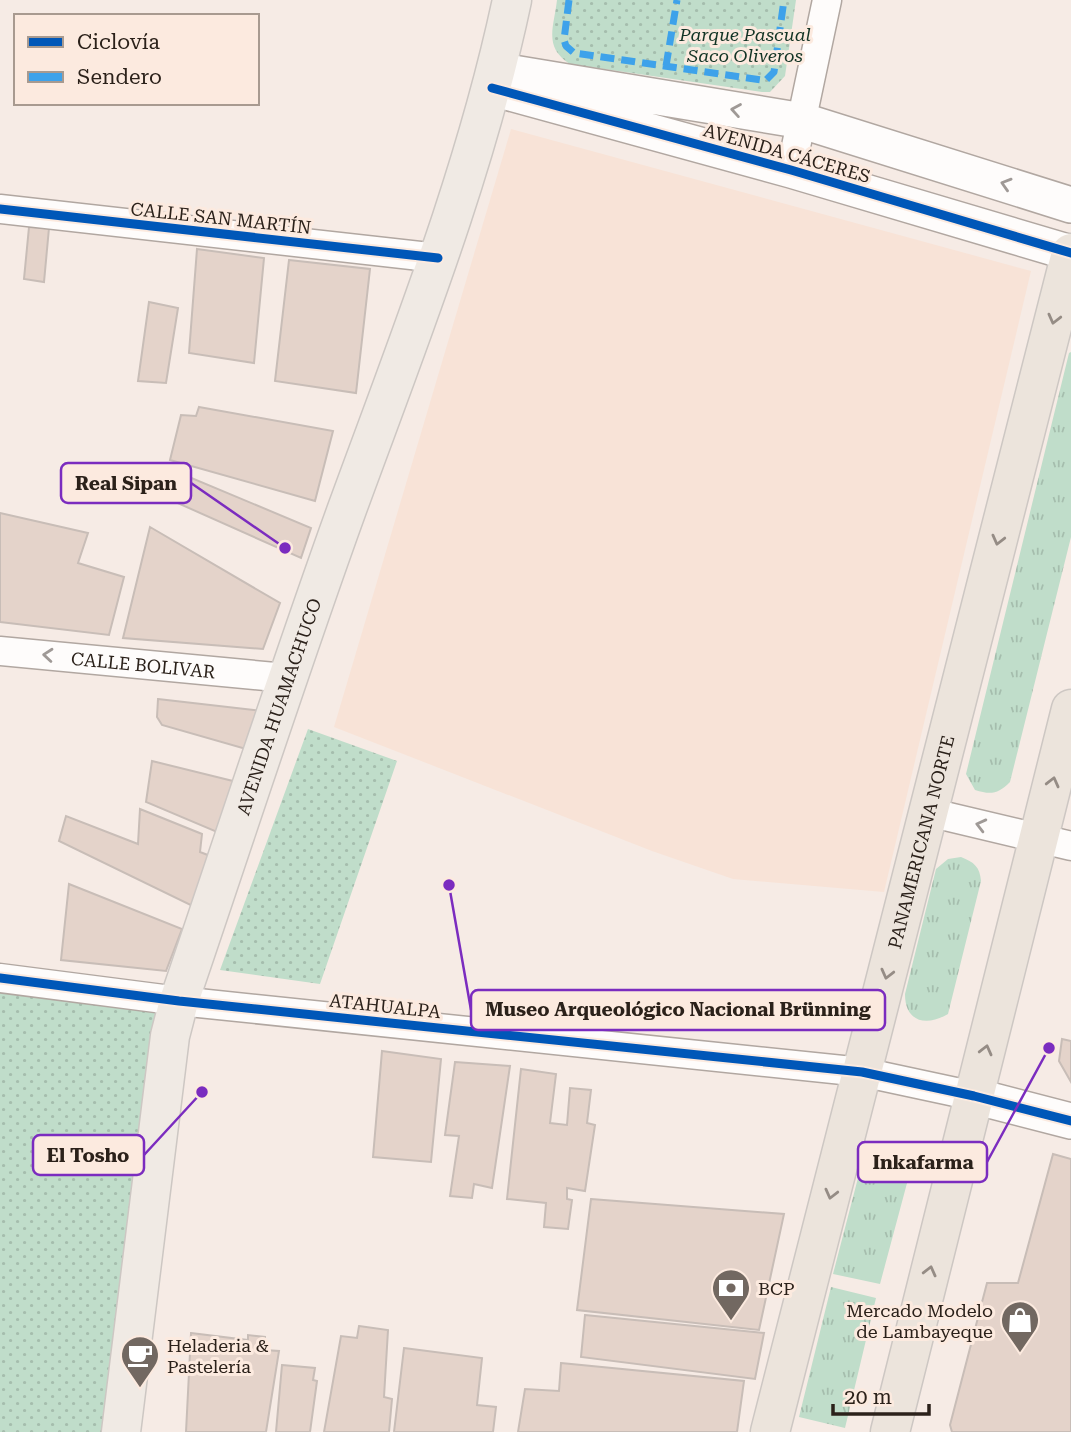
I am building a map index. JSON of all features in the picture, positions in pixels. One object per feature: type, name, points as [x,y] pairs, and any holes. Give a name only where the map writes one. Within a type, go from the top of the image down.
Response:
[{"type":"highway","name":"PANAMERICANA NORTE","points":[[771,1432],[1071,253]]},
{"type":"highway","points":[[890,1432],[974,1096],[1055,843],[1071,709]]},
{"type":"main road","name":"AVENIDA HUAMACHUCO","points":[[121,1432],[170,1036],[179,1001],[286,678],[438,258],[495,79],[512,0]]},
{"type":"street","points":[[791,170],[827,0]]},
{"type":"street","name":"AVENIDA CÁCERES","points":[[495,79],[803,121],[1071,205]]},
{"type":"street","name":"AVENIDA CÁCERES","points":[[495,79],[1071,253]]},
{"type":"street","name":"CALLE SAN MARTÍN","points":[[0,209],[438,258]]},
{"type":"street","name":"CALLE BOLIVAR","points":[[0,651],[286,678]]},
{"type":"street","points":[[928,812],[1055,843]]},
{"type":"street","name":"ATAHUALPA","points":[[0,978],[179,1001],[862,1072],[974,1096]]},
{"type":"street","points":[[974,1096],[1071,1121]]},
{"type":"shaded area","points":[[511,129],[1031,271],[884,892],[733,879],[652,851],[334,727]]},
{"type":"green space","name":"Parque Pascual Saco Oliveros","points":[[557,0],[796,0],[785,76],[770,92],[762,92],[570,64],[556,51],[553,43]]},
{"type":"green space","points":[[1071,352],[1071,537],[1010,782],[998,791],[981,792],[975,790],[966,774]]},
{"type":"green space","points":[[308,729],[397,761],[320,984],[220,970]]},
{"type":"green space","points":[[961,857],[976,866],[981,881],[948,1014],[925,1021],[913,1016],[909,1011],[905,994],[936,869],[948,859]]},
{"type":"green space","points":[[0,978],[179,1001],[121,1432],[0,1432]]},
{"type":"green space","points":[[894,1143],[906,1155],[910,1172],[880,1284],[833,1274],[865,1151],[877,1145]]},
{"type":"green space","points":[[831,1287],[876,1298],[845,1428],[799,1417]]},
{"type":"building","points":[[29,227],[49,228],[44,282],[24,279]]},
{"type":"building","points":[[197,249],[264,258],[254,363],[189,353]]},
{"type":"building","points":[[289,260],[370,269],[356,393],[275,381]]},
{"type":"building","points":[[149,302],[178,308],[166,383],[138,381]]},
{"type":"building","points":[[199,407],[333,431],[315,501],[170,460],[181,415],[196,416]]},
{"type":"building","points":[[158,464],[311,528],[301,558],[144,488]]},
{"type":"building","points":[[0,513],[88,533],[78,563],[124,577],[109,635],[0,622]]},
{"type":"building","points":[[150,527],[280,603],[263,649],[123,638]]},
{"type":"building","points":[[158,699],[262,711],[253,751],[162,725],[157,717]]},
{"type":"building","points":[[152,761],[233,781],[217,832],[146,802]]},
{"type":"building","points":[[140,809],[202,834],[200,852],[213,857],[207,913],[59,841],[66,816],[138,844]]},
{"type":"building","points":[[69,884],[182,929],[166,971],[61,960]]},
{"type":"building","points":[[1062,1039],[1071,1041],[1071,1082],[1059,1061]]},
{"type":"building","points":[[382,1051],[441,1059],[431,1162],[373,1157]]},
{"type":"building","points":[[455,1062],[510,1066],[492,1188],[474,1184],[472,1198],[450,1196],[459,1136],[445,1135]]},
{"type":"building","points":[[521,1069],[556,1074],[550,1123],[567,1125],[570,1088],[591,1090],[587,1123],[595,1125],[585,1191],[567,1188],[567,1199],[572,1200],[568,1229],[544,1227],[546,1203],[507,1199]]},
{"type":"building","name":"Mercado Modelo de Lambayeque","points":[[1053,1154],[1071,1159],[1071,1432],[952,1432],[950,1425],[987,1283],[1018,1283]]},
{"type":"building","points":[[591,1199],[784,1214],[759,1330],[577,1310]]},
{"type":"building","points":[[585,1315],[764,1333],[755,1379],[581,1357]]},
{"type":"building","points":[[359,1326],[388,1330],[384,1397],[392,1399],[389,1432],[324,1432],[341,1336],[357,1338]]},
{"type":"building","points":[[191,1333],[248,1340],[248,1335],[265,1337],[264,1350],[279,1351],[266,1432],[186,1432]]},
{"type":"building","points":[[404,1348],[482,1358],[477,1405],[496,1407],[493,1432],[394,1432]]},
{"type":"building","points":[[561,1363],[744,1381],[737,1432],[518,1432],[525,1389],[559,1391]]},
{"type":"building","points":[[282,1365],[315,1368],[313,1380],[317,1381],[310,1432],[276,1432]]},
{"type":"marked path","points":[[569,0],[564,40],[574,53],[762,80],[766,80],[774,72],[784,0]]},
{"type":"marked path","points":[[666,66],[677,0]]},
{"type":"cycle path","points":[[492,88],[791,170],[1071,253]]},
{"type":"cycle path","points":[[0,209],[438,258]]},
{"type":"cycle path","points":[[0,978],[179,1001],[862,1072],[974,1096],[1071,1121]]},
{"type":"place","name":"Real Sipan","points":[[285,548]]},
{"type":"place","name":"Museo Arqueológico Nacional Brünning","points":[[449,885]]},
{"type":"place","name":"Inkafarma","points":[[1049,1048]]},
{"type":"place","name":"El Tosho","points":[[202,1092]]},
{"type":"place","name":"BCP","points":[[731,1322]]},
{"type":"place","name":"Mercado Modelo de Lambayeque","points":[[1020,1354]]},
{"type":"place","name":"Heladeria & Pastelería","points":[[140,1389]]}]
